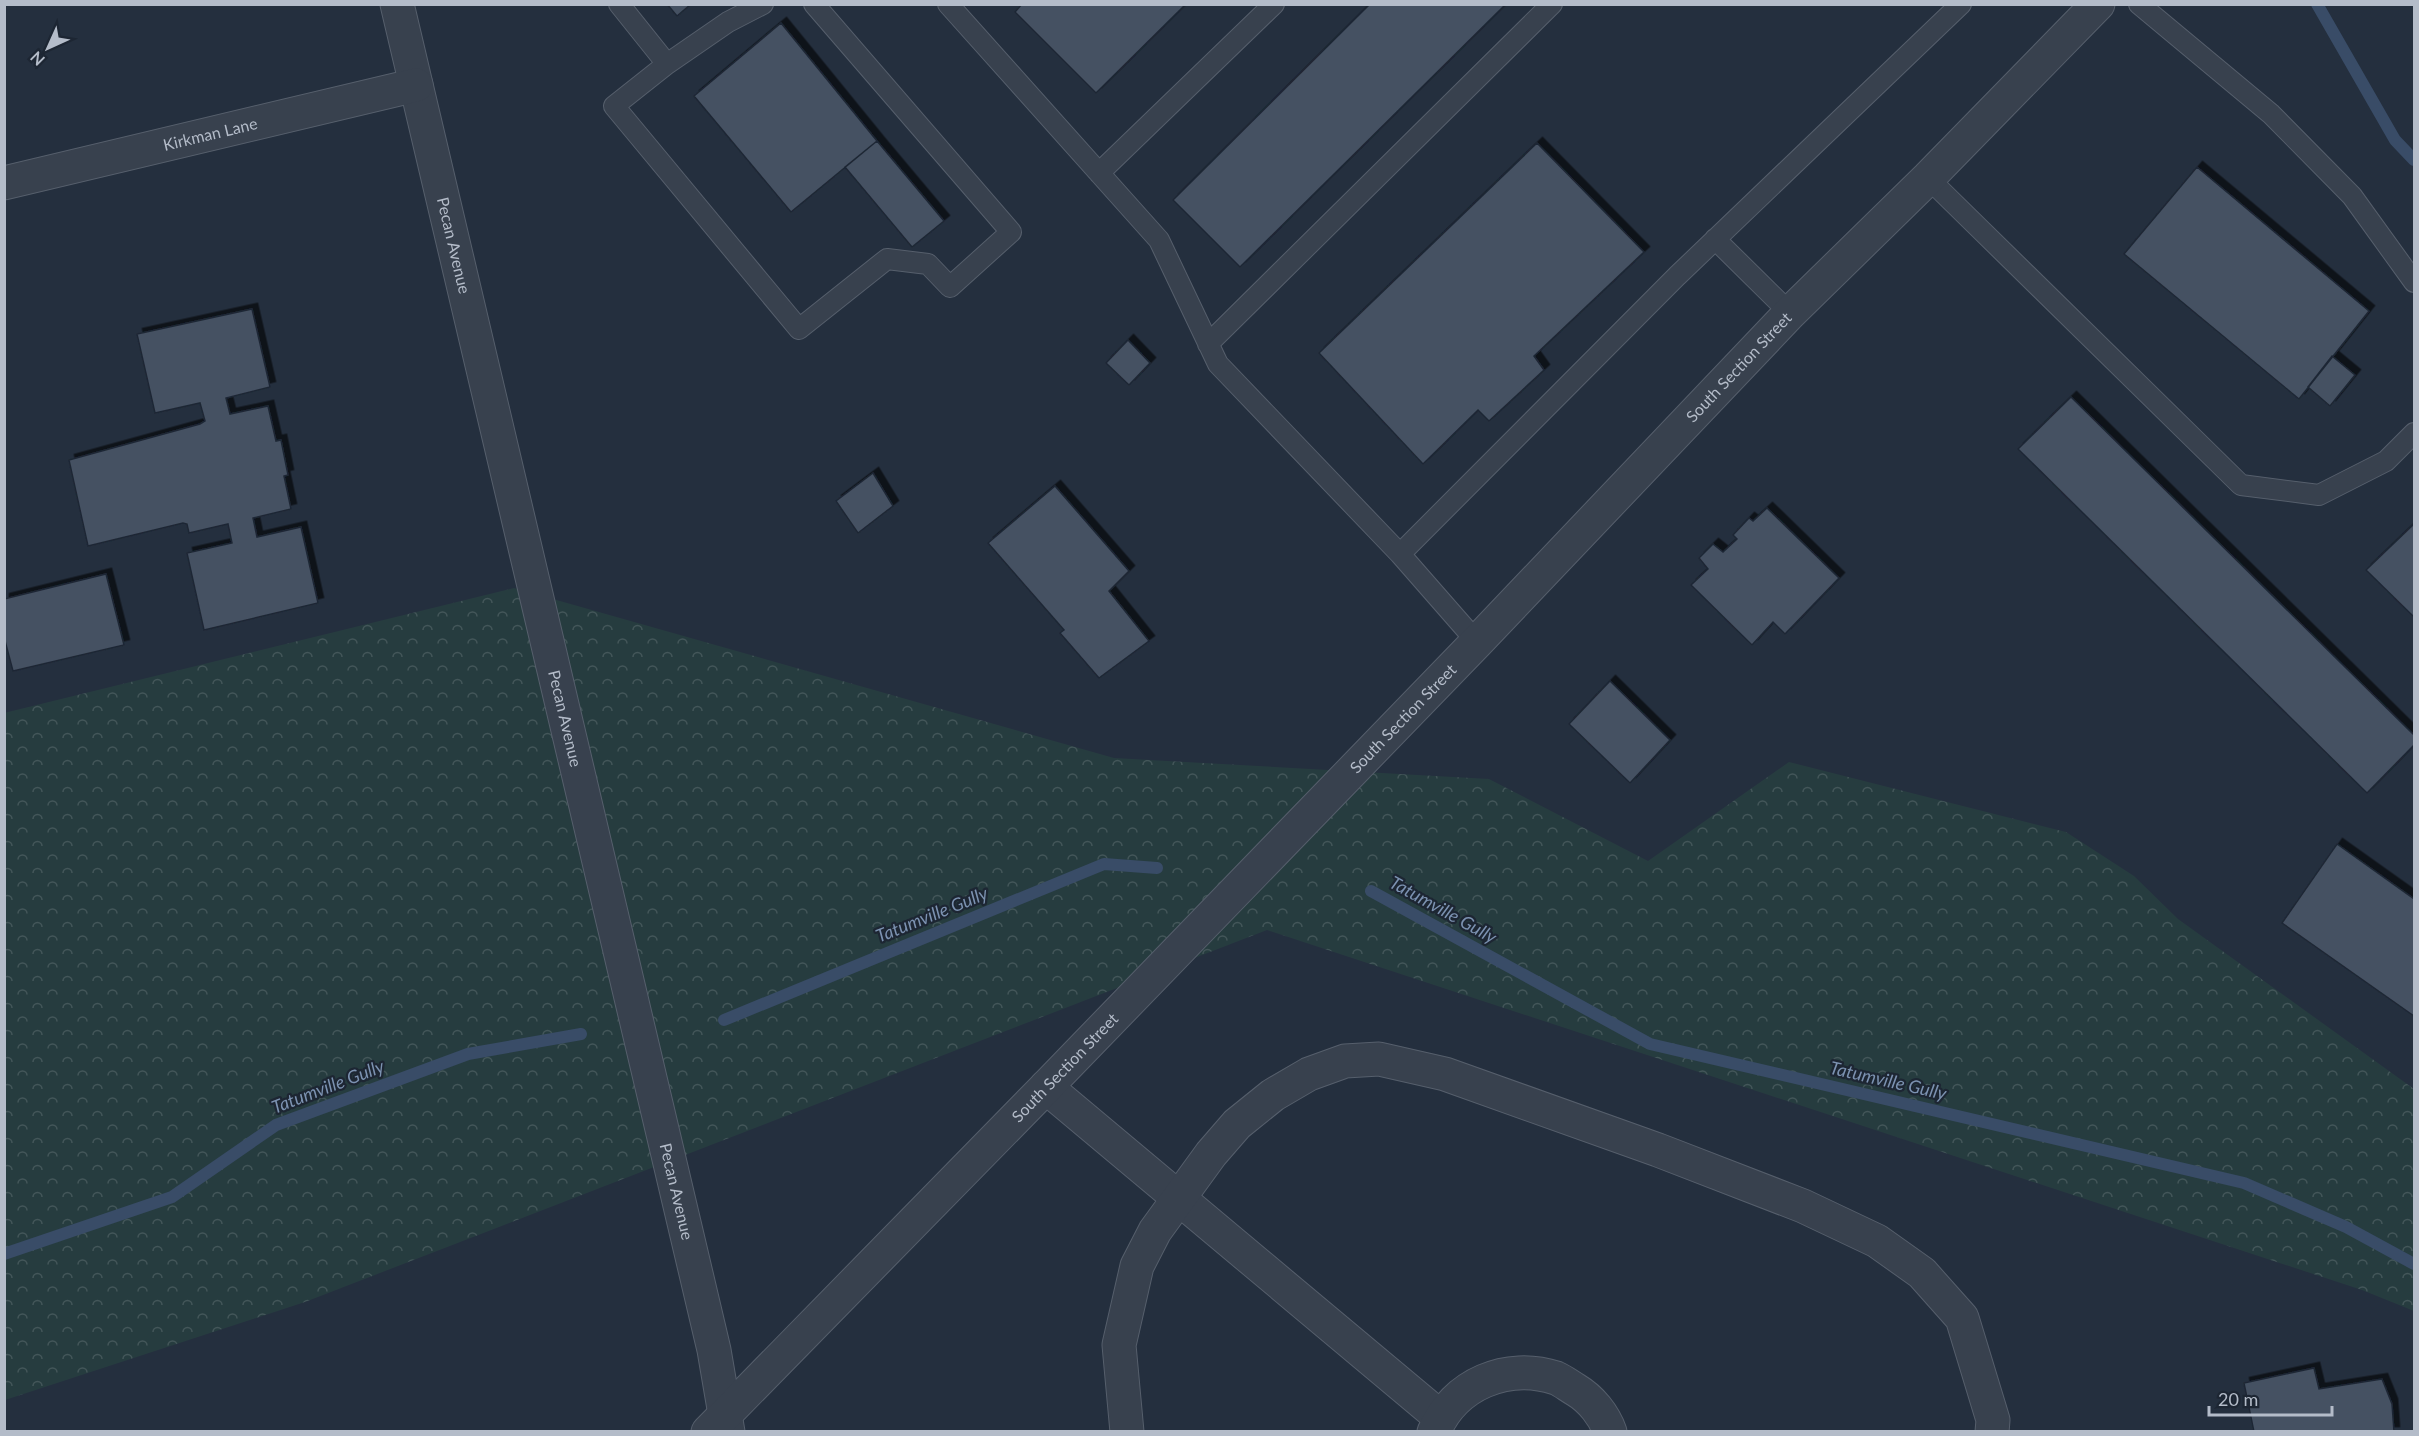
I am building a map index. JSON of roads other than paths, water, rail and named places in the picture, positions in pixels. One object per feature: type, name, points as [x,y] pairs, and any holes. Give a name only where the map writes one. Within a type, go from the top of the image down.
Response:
[{"type":"street","name":"Pecan Avenue","points":[[397,4],[714,1350],[721,1426]]},
{"type":"street","name":"South Section Street","points":[[721,1426],[1790,314],[1928,178],[2098,4]]},
{"type":"street","name":"Kirkman Lane","points":[[4,183],[416,85]]},
{"type":"street","points":[[1127,1431],[1119,1346],[1127,1306],[1141,1258],[1155,1231],[1237,1124],[1272,1095],[1309,1074],[1345,1062],[1379,1059],[1445,1074],[1658,1150],[1803,1206],[1877,1241],[1922,1272],[1962,1318],[1993,1420],[1992,1431]]},
{"type":"street","points":[[1046,1088],[1180,1198],[1437,1424],[1463,1392],[1492,1377],[1525,1372],[1557,1379],[1585,1396],[1607,1421],[1610,1431]]},
{"type":"lane","points":[[619,4],[667,64]]},
{"type":"lane","points":[[763,4],[728,22],[667,64],[614,106],[799,329],[887,259],[928,264],[950,287],[1011,232],[814,4]]},
{"type":"lane","points":[[948,4],[1159,240],[1218,364],[1400,554],[1477,642]]},
{"type":"lane","points":[[1099,173],[1274,4]]},
{"type":"lane","points":[[1208,344],[1552,4]]},
{"type":"lane","points":[[1400,554],[1677,276],[1961,4]]},
{"type":"lane","points":[[2139,4],[2271,114],[2352,196],[2415,282]]},
{"type":"lane","points":[[1928,178],[2241,485],[2319,495],[2386,461],[2415,433]]},
{"type":"lane","points":[[1715,239],[1790,314]]},
{"type":"waterway","points":[[2317,4],[2395,140],[2414,160]]},
{"type":"waterway","name":"Tatumville Gully","points":[[724,1020],[1104,864],[1157,868]]},
{"type":"waterway","name":"Tatumville Gully","points":[[1371,891],[1650,1044],[2244,1183],[2346,1227],[2414,1264]]},
{"type":"waterway","name":"Tatumville Gully","points":[[4,1254],[172,1197],[276,1125],[468,1054],[581,1034]]}]
